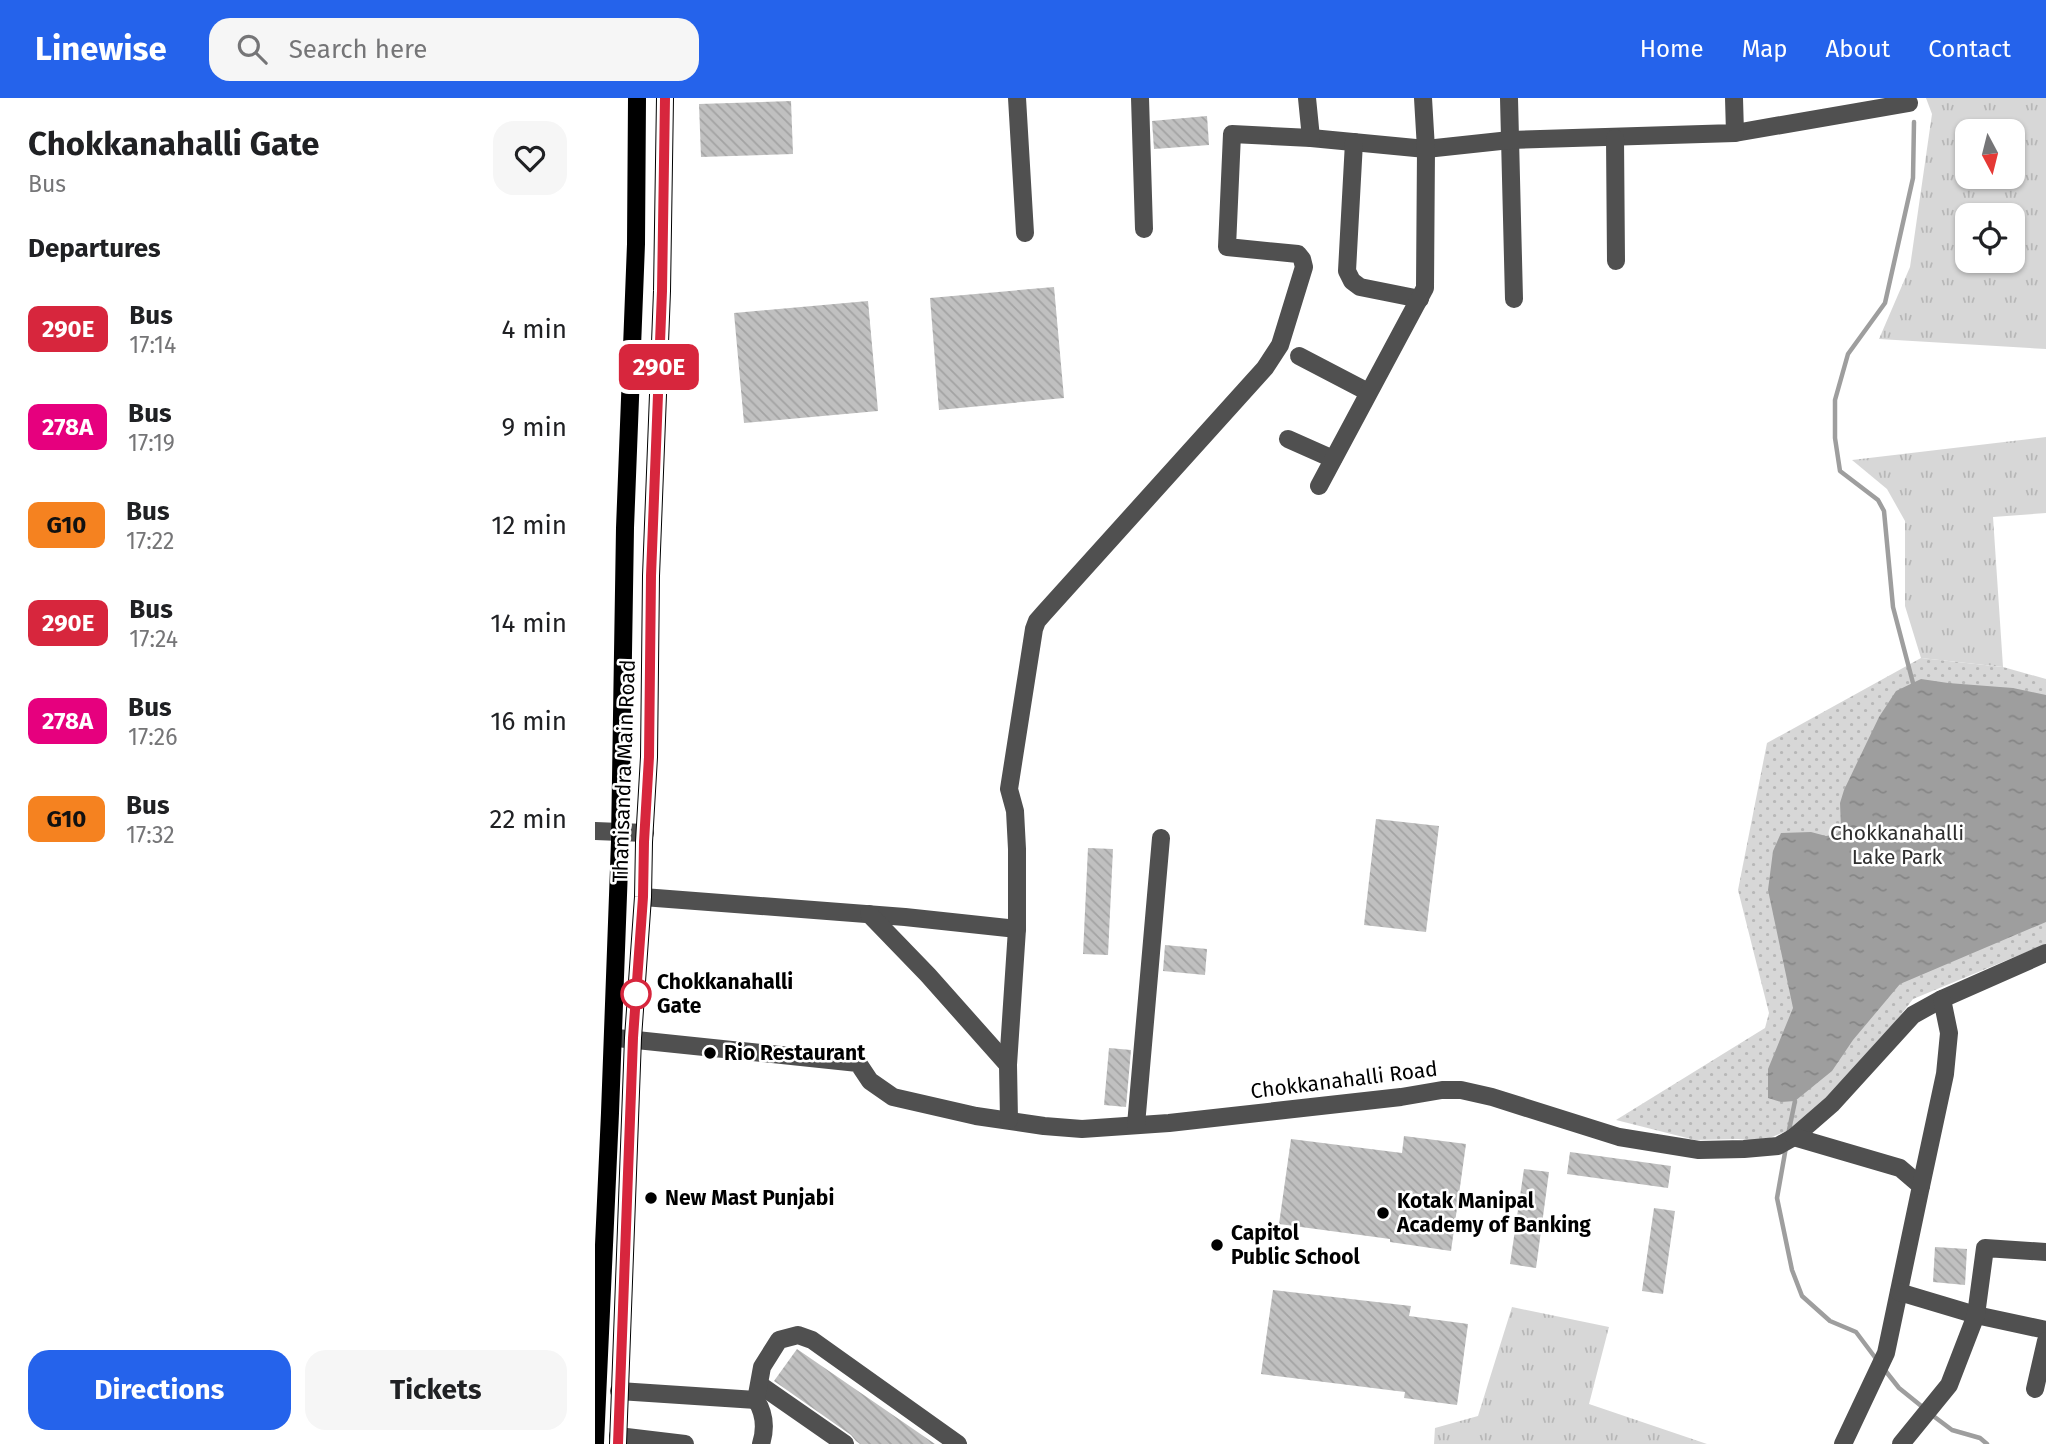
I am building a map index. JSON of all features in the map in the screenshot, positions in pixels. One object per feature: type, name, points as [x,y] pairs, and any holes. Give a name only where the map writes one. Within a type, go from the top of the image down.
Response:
[{"type":"main road","name":"Thanisandra Main Road","points":[[595,1443],[620,836],[625,528],[636,244],[637,98]]},
{"type":"main road","name":"Thanisandra Main Road","points":[[618,1440],[633,1038],[649,757],[651,576],[666,98]]},
{"type":"street","points":[[1017,98],[1025,233]]},
{"type":"street","points":[[1140,98],[1144,229]]},
{"type":"street","points":[[1307,98],[1311,138]]},
{"type":"street","points":[[1319,486],[1425,288],[1426,149],[1423,98]]},
{"type":"street","points":[[1509,98],[1514,299]]},
{"type":"street","points":[[1734,98],[1735,134]]},
{"type":"street","points":[[1009,1120],[1008,1065],[1017,929],[1017,826],[1009,789],[1034,629],[1044,613],[1265,368],[1280,345],[1304,267],[1298,254],[1227,247],[1232,134],[1311,138],[1426,149],[1510,140],[1735,134],[1836,106],[1909,103]]},
{"type":"street","points":[[1615,138],[1616,261]]},
{"type":"street","points":[[1354,142],[1347,271],[1352,281],[1360,287],[1420,299]]},
{"type":"street","points":[[1299,356],[1368,392]]},
{"type":"street","points":[[1288,439],[1333,459]]},
{"type":"street","points":[[595,831],[644,837]]},
{"type":"street","points":[[595,840],[620,836]]},
{"type":"street","points":[[1136,1125],[1161,838]]},
{"type":"street","points":[[643,897],[869,914],[1017,929]]},
{"type":"street","points":[[869,914],[1008,1065]]},
{"type":"street","name":"Chokkanahalli Road","points":[[612,1037],[858,1063],[870,1080],[893,1097],[977,1116],[1044,1126],[1082,1129],[1136,1125],[1461,1090],[1492,1097],[1619,1138],[1699,1150],[1744,1149],[1778,1146],[1794,1137],[1832,1104],[1913,1015],[1942,999],[2046,953]]},
{"type":"street","points":[[1843,1444],[1880,1364],[1899,1292],[1945,1074],[1949,1034],[1942,999]]},
{"type":"street","points":[[1794,1137],[1900,1168],[1921,1186]]},
{"type":"street","points":[[1902,1444],[1949,1385],[1976,1315],[1985,1248],[2046,1252]]},
{"type":"street","points":[[1899,1292],[1976,1315],[2046,1330]]},
{"type":"street","points":[[761,1444],[765,1428],[758,1393],[762,1367],[779,1340],[798,1335],[811,1340],[958,1444]]},
{"type":"street","points":[[2035,1389],[2046,1341]]},
{"type":"street","points":[[619,1391],[758,1393],[845,1444]]},
{"type":"street","points":[[618,1440],[685,1444]]},
{"type":"green space","points":[[1926,98],[2046,98],[2046,349],[1879,339],[1910,267],[1932,114]]},
{"type":"green space","points":[[2046,437],[2046,513],[1993,517],[2003,667],[1921,658],[1905,606],[1905,521],[1887,489],[1852,460]]},
{"type":"green space","name":"Chokkanahalli Lake Park","points":[[1921,658],[2003,667],[2046,679],[2046,944],[1913,999],[1857,1071],[1799,1126],[1762,1141],[1695,1140],[1616,1120],[1765,1028],[1769,1013],[1738,890],[1767,743]]},
{"type":"green space","points":[[1512,1307],[1609,1327],[1589,1404],[1707,1444],[1434,1444],[1435,1428],[1478,1416]]},
{"type":"water","name":"Chokkanahalli Lake Park","points":[[1921,679],[2013,688],[2046,695],[2046,922],[1900,984],[1853,1040],[1832,1071],[1795,1101],[1781,1102],[1768,1098],[1768,1069],[1793,1008],[1768,890],[1773,851],[1781,833],[1811,832],[1826,836],[1837,834],[1841,828],[1840,803],[1844,790],[1879,717],[1896,691]]},
{"type":"building","points":[[791,101],[793,154],[701,157],[699,104]]},
{"type":"building","points":[[1207,116],[1209,145],[1154,149],[1152,121]]},
{"type":"building","points":[[1054,287],[1064,398],[939,410],[930,298]]},
{"type":"building","points":[[868,301],[878,411],[744,423],[734,313]]},
{"type":"building","points":[[1376,819],[1439,826],[1426,932],[1364,925]]},
{"type":"building","points":[[1088,848],[1113,849],[1108,955],[1083,954]]},
{"type":"building","points":[[1165,945],[1207,949],[1205,975],[1163,971]]},
{"type":"building","points":[[1109,1048],[1131,1050],[1126,1107],[1104,1105]]},
{"type":"building","points":[[1404,1136],[1466,1144],[1451,1251],[1390,1242],[1390,1239],[1279,1224],[1291,1139],[1402,1153]]},
{"type":"building","points":[[1570,1152],[1671,1166],[1668,1188],[1567,1174]]},
{"type":"building","points":[[1524,1169],[1549,1172],[1536,1268],[1510,1264]]},
{"type":"building","points":[[1654,1208],[1675,1211],[1663,1294],[1642,1291]]},
{"type":"building","points":[[1935,1247],[1967,1249],[1965,1285],[1933,1282]]},
{"type":"building","points":[[1273,1290],[1411,1306],[1409,1316],[1468,1324],[1457,1405],[1404,1398],[1405,1392],[1261,1374]]},
{"type":"building","points":[[797,1349],[935,1444],[860,1444],[774,1381]]},
{"type":"waterway","points":[[1913,683],[1893,607],[1884,511],[1878,500],[1840,471],[1835,438],[1835,400],[1848,354],[1885,303],[1913,178],[1914,122]]},
{"type":"waterway","points":[[1788,1135],[1795,1101]]},
{"type":"waterway","points":[[1786,1147],[1777,1198],[1792,1270],[1802,1296],[1830,1321],[1856,1332],[1877,1360]]},
{"type":"waterway","points":[[1884,1369],[1899,1388],[1925,1409]]},
{"type":"waterway","points":[[1932,1415],[1952,1430],[1980,1438],[1987,1444]]},
{"type":"bus line","name":"290E","points":[[618,1444],[633,1038],[649,757],[651,576],[662,291],[665,98]]},
{"type":"place","name":"Chokkanahalli Gate","points":[[636,994]]},
{"type":"place","name":"Rio Restaurant","points":[[710,1053]]},
{"type":"place","name":"New Mast Punjabi","points":[[651,1198]]},
{"type":"place","name":"Kotak Manipal Academy of Banking","points":[[1383,1213]]},
{"type":"place","name":"Capitol Public School","points":[[1217,1245]]}]
